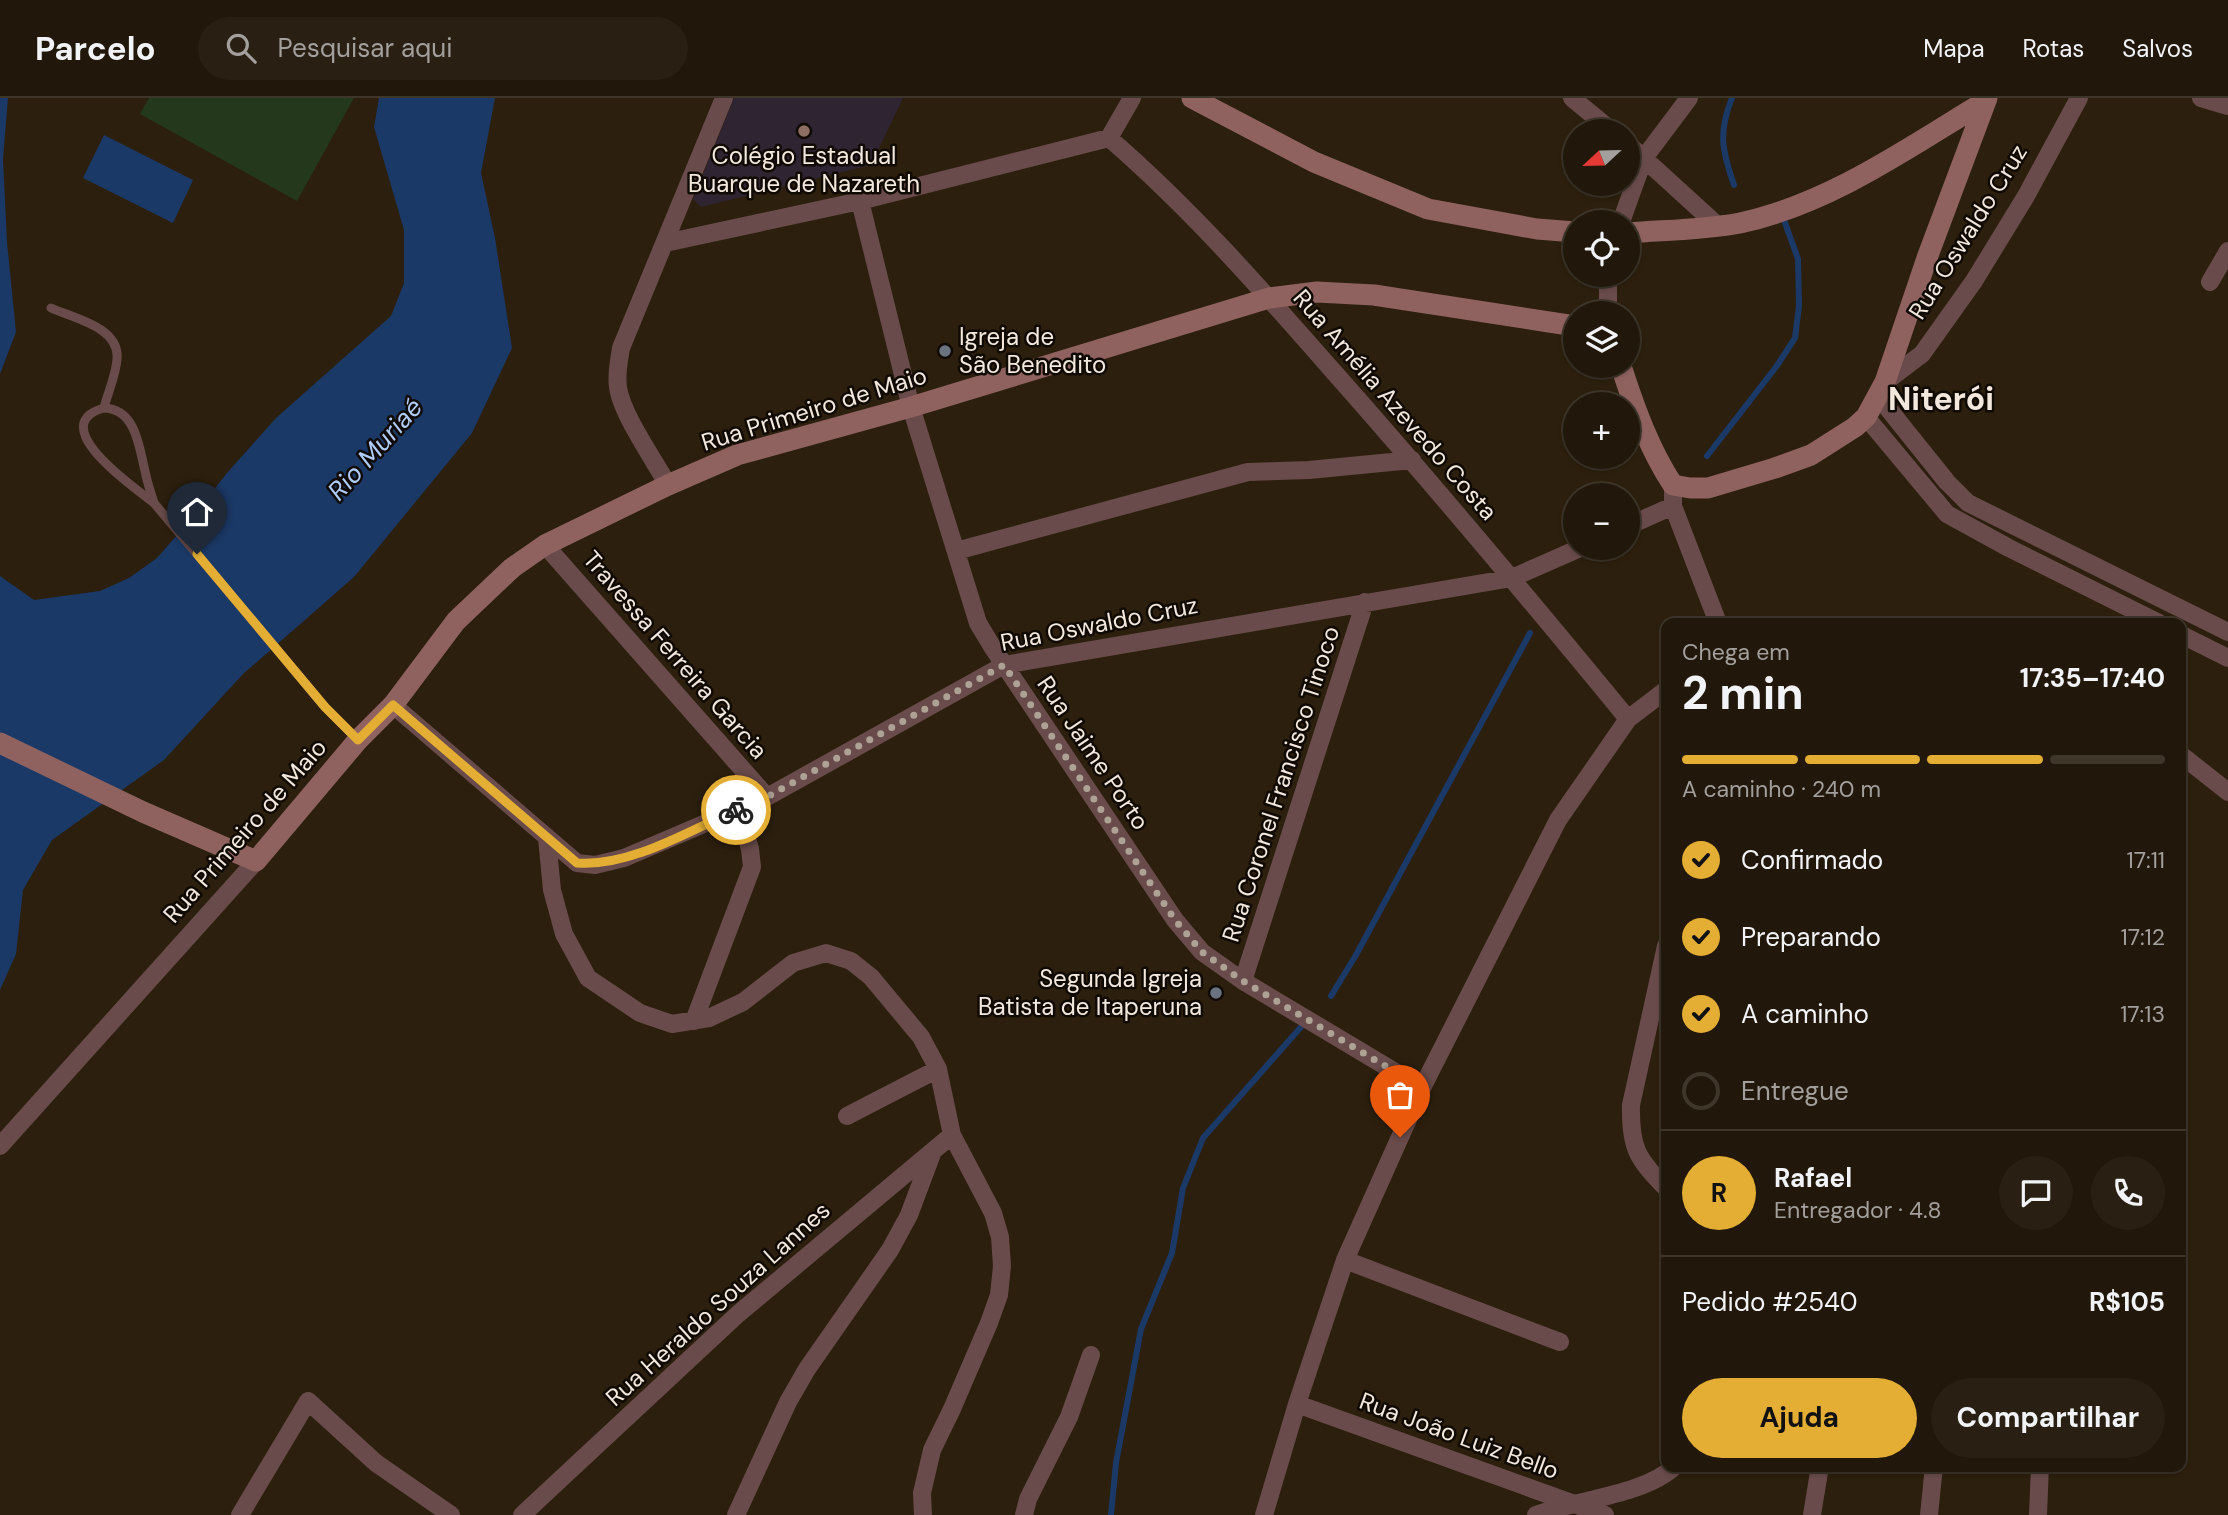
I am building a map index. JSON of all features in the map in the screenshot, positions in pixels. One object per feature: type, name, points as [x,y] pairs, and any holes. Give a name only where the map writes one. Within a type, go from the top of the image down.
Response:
[{"type":"main road","points":[[1192,98],[1314,162],[1428,209],[1537,229],[1563,231]]},
{"type":"main road","points":[[1881,389],[1985,100]]},
{"type":"main road","points":[[1640,232],[1718,226],[1782,211],[1863,175],[1985,100]]},
{"type":"main road","name":"Rua Primeiro de Maio","points":[[256,861],[358,740],[393,705],[456,621],[512,568],[545,545],[668,485],[737,455],[911,407],[1269,298],[1317,292],[1374,295],[1563,324]]},
{"type":"main road","points":[[1626,378],[1673,496]]},
{"type":"main road","name":"Rua Oswaldo Cruz","points":[[1673,496],[1690,488],[1708,488],[1811,455],[1855,428],[1866,417],[1881,389]]},
{"type":"main road","points":[[0,743],[142,812],[256,861]]},
{"type":"street","points":[[668,485],[624,407],[618,388],[621,348],[724,98]]},
{"type":"street","points":[[664,243],[860,201],[1110,138],[1132,98]]},
{"type":"street","points":[[1572,98],[1597,119]]},
{"type":"street","points":[[1625,210],[1644,158],[1689,98]]},
{"type":"street","name":"Rua Oswaldo Cruz","points":[[1881,389],[1922,354],[1974,281],[2026,196],[2079,98]]},
{"type":"street","points":[[2201,98],[2228,106]]},
{"type":"street","name":"Rua Amélia Azevedo Costa","points":[[1110,138],[1158,181],[1269,298],[1412,460],[1628,719]]},
{"type":"street","points":[[1640,154],[1718,226]]},
{"type":"street","name":"Rua Jaime Porto","points":[[860,201],[911,407],[978,623],[1004,665],[1175,920],[1202,952],[1243,981],[1422,1088]]},
{"type":"street","points":[[2210,282],[2228,251]]},
{"type":"street","points":[[1881,389],[1947,482],[1968,503],[2228,632]]},
{"type":"street","points":[[1866,417],[1947,514],[2149,618]]},
{"type":"street","points":[[956,551],[1248,472],[1308,470],[1412,460]]},
{"type":"street","points":[[1673,496],[1716,618]]},
{"type":"street","name":"Rua Oswaldo Cruz","points":[[1640,518],[1673,496]]},
{"type":"street","name":"Travessa Ferreira Garcia","points":[[545,545],[767,797]]},
{"type":"street","name":"Rua Oswaldo Cruz","points":[[393,705],[577,863],[595,864],[624,858],[648,849],[767,797],[1004,665],[1512,578],[1563,556]]},
{"type":"street","name":"Rua Coronel Francisco Tinoco","points":[[1243,981],[1365,602]]},
{"type":"street","points":[[2186,632],[2197,616]]},
{"type":"street","points":[[2186,636],[2228,658]]},
{"type":"street","points":[[1264,1515],[1297,1404],[1345,1260],[1422,1088],[1558,820],[1628,719],[1661,694]]},
{"type":"street","points":[[2186,759],[2228,792]]},
{"type":"street","points":[[694,1021],[752,867],[750,849],[738,810]]},
{"type":"street","points":[[547,838],[552,890],[564,934],[588,978],[640,1013],[672,1024],[709,1018],[743,1002],[793,963],[826,953],[851,961],[885,991],[921,1037],[937,1069],[952,1135],[993,1213],[1000,1237],[1002,1266],[999,1295],[989,1323],[953,1409],[932,1450],[922,1493],[922,1515]]},
{"type":"street","name":"Rua Primeiro de Maio","points":[[0,1146],[256,861]]},
{"type":"street","points":[[1661,969],[1632,1105],[1630,1129],[1635,1147],[1646,1168],[1661,1183]]},
{"type":"street","points":[[847,1116],[937,1069]]},
{"type":"street","name":"Rua Heraldo Souza Lannes","points":[[522,1515],[738,1314],[952,1135]]},
{"type":"street","points":[[736,1515],[782,1414],[807,1369],[890,1250],[909,1215],[933,1151]]},
{"type":"street","points":[[1345,1260],[1560,1342]]},
{"type":"street","points":[[1024,1515],[1028,1499],[1073,1408],[1091,1355]]},
{"type":"street","points":[[240,1515],[308,1401],[376,1462],[451,1515]]},
{"type":"street","name":"Rua João Luiz Bello","points":[[1297,1404],[1605,1515]]},
{"type":"street","points":[[1536,1515],[1578,1504],[1669,1472]]},
{"type":"street","points":[[1812,1515],[1819,1472]]},
{"type":"street","points":[[1929,1515],[1933,1472]]},
{"type":"street","points":[[2038,1515],[2040,1472]]},
{"type":"lane","points":[[51,308],[103,331],[115,344],[117,362],[104,408]]},
{"type":"lane","points":[[154,503],[141,447],[133,427],[120,411],[104,408],[96,410],[84,422],[82,430],[95,453],[154,503],[325,707],[358,740]]},
{"type":"shaded area","name":"Colégio Estadual Buarque de Nazareth","points":[[734,98],[903,98],[871,165],[701,207],[693,199]]},
{"type":"green space","points":[[149,98],[354,98],[297,201],[140,114]]},
{"type":"water","points":[[0,98],[8,98],[3,159],[7,242],[16,332],[0,374]]},
{"type":"water","name":"Rio Muriaé","points":[[379,98],[495,98],[481,173],[495,238],[512,348],[472,433],[354,577],[243,674],[164,760],[52,840],[23,890],[16,954],[0,990],[0,576],[34,600],[100,591],[129,578],[157,558],[276,418],[391,316],[404,283],[404,230],[374,127]]},
{"type":"water","points":[[104,135],[193,180],[173,223],[83,178]]},
{"type":"waterway","points":[[1732,98],[1725,121],[1723,142],[1734,185]]},
{"type":"waterway","points":[[1707,456],[1776,367],[1795,338],[1799,306],[1798,259],[1784,220]]},
{"type":"waterway","points":[[1331,996],[1356,955],[1530,633]]},
{"type":"waterway","points":[[1111,1515],[1116,1463],[1141,1329],[1172,1253],[1183,1188],[1203,1138],[1301,1027]]},
{"type":"way so far","points":[[736,810],[767,797],[1004,665],[1175,920],[1202,952],[1243,981],[1422,1088],[1400,1137]]},
{"type":"place","name":"Colégio Estadual Buarque de Nazareth","points":[[804,131]]},
{"type":"place","name":"Igreja de São Benedito","points":[[945,351]]},
{"type":"place","name":"Segunda Igreja Batista de Itaperuna","points":[[1216,993]]},
{"type":"district","name":"Niterói","points":[[1941,399]]},
{"type":"route","points":[[197,554],[325,707],[358,740],[393,705],[577,863],[595,864],[624,858],[736,810]]}]
